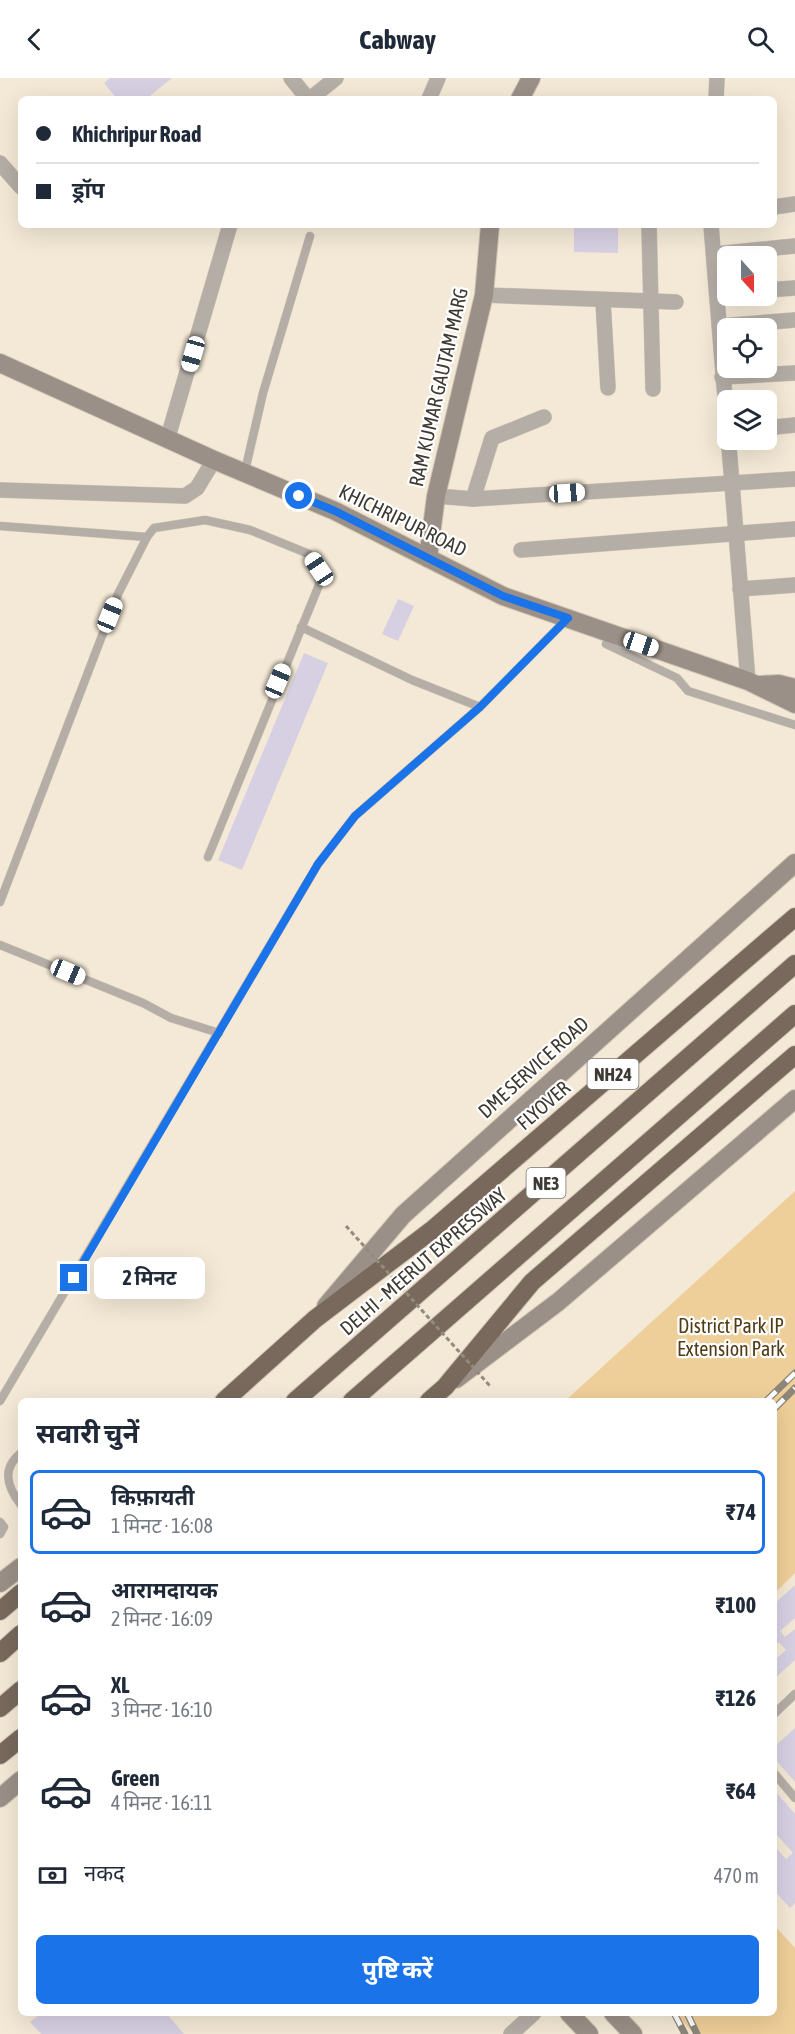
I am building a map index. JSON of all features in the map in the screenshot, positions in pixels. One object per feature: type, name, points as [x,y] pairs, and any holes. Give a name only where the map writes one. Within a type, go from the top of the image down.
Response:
[{"type":"highway","name":"FLYOVER","points":[[227,1398],[315,1319],[432,1230],[795,917]]},
{"type":"highway","name":"DELHI - MEERUT EXPRESSWAY","points":[[298,1398],[795,964]]},
{"type":"highway","name":"NE3","points":[[355,1398],[795,1014]]},
{"type":"highway","points":[[432,1398],[445,1387],[532,1282],[795,1055]]},
{"type":"highway","points":[[0,1611],[18,1596]]},
{"type":"highway","points":[[0,1653],[18,1637]]},
{"type":"highway","points":[[0,1708],[18,1693]]},
{"type":"highway","points":[[0,1755],[18,1740]]},
{"type":"street","points":[[291,78],[306,96]]},
{"type":"street","points":[[313,96],[336,78]]},
{"type":"street","points":[[430,96],[438,78]]},
{"type":"street","points":[[522,96],[531,78]]},
{"type":"street","points":[[716,96],[717,78]]},
{"type":"street","points":[[0,163],[18,184]]},
{"type":"street","points":[[777,207],[795,204]]},
{"type":"street","points":[[168,437],[229,228]]},
{"type":"street","name":"RAM KUMAR GAUTAM MARG","points":[[428,558],[436,496],[484,295],[490,228]]},
{"type":"street","points":[[649,228],[649,302],[653,389]]},
{"type":"street","points":[[711,228],[717,264]]},
{"type":"street","points":[[715,254],[795,246]]},
{"type":"street","points":[[777,289],[795,288]]},
{"type":"street","points":[[484,295],[676,303]]},
{"type":"street","points":[[603,301],[608,388]]},
{"type":"street","points":[[777,321],[795,320]]},
{"type":"street","name":"KHICHRIPUR ROAD","points":[[0,363],[168,437],[214,460],[335,511],[503,596],[754,683],[795,704]]},
{"type":"street","points":[[777,374],[795,373]]},
{"type":"street","points":[[473,499],[492,438],[544,417]]},
{"type":"street","points":[[777,427],[795,425]]},
{"type":"street","points":[[729,450],[740,589],[754,683]]},
{"type":"street","points":[[0,490],[185,496],[197,488],[214,460]]},
{"type":"street","points":[[436,496],[473,499],[795,479]]},
{"type":"street","points":[[521,550],[795,530]]},
{"type":"street","points":[[740,589],[795,585]]},
{"type":"street","name":"KHICHRIPUR ROAD","points":[[754,683],[779,684],[795,688]]},
{"type":"street","name":"DME SERVICE ROAD","points":[[315,1319],[403,1215],[795,863]]},
{"type":"street","points":[[445,1387],[558,1302],[795,1099]]},
{"type":"street","points":[[0,1583],[18,1569]]},
{"type":"street","points":[[0,1798],[18,1783]]},
{"type":"street","points":[[511,2034],[531,2016]]},
{"type":"street","points":[[572,2016],[589,2034]]},
{"type":"street","points":[[616,2016],[633,2034]]},
{"type":"lane","points":[[244,473],[262,393],[310,237]]},
{"type":"lane","points":[[0,902],[118,594],[147,537],[154,528],[166,524],[205,520],[250,530],[309,554],[319,569],[319,585],[208,857]]},
{"type":"lane","points":[[0,525],[147,537]]},
{"type":"lane","points":[[0,1401],[318,864],[355,816],[480,707],[568,618]]},
{"type":"lane","points":[[301,627],[412,680],[480,707]]},
{"type":"lane","points":[[606,644],[677,678],[688,691],[795,725]]},
{"type":"lane","points":[[0,945],[134,999],[171,1018],[219,1033]]},
{"type":"lane","points":[[18,1456],[8,1468],[6,1477],[18,1499]]},
{"type":"lane","points":[[0,1522],[4,1527],[0,1534]]},
{"type":"lane","points":[[777,1711],[795,1694]]},
{"type":"lane","points":[[777,1777],[795,1798]]},
{"type":"path","points":[[346,1226],[490,1386]]},
{"type":"green space","name":"District Park IP Extension Park","points":[[795,1191],[795,1573],[777,1591],[777,1398],[568,1398]]},
{"type":"green space","points":[[777,1928],[795,1948],[795,2034],[694,2034],[678,2016],[777,2016]]},
{"type":"building","points":[[110,78],[172,78],[150,96],[115,96],[104,83]]},
{"type":"building","points":[[574,228],[618,228],[618,253],[574,252]]},
{"type":"building","points":[[398,599],[414,606],[398,641],[382,634]]},
{"type":"building","points":[[304,653],[328,663],[242,870],[218,860]]},
{"type":"building","points":[[795,1585],[795,1618],[780,1631],[785,1637],[795,1629],[795,1660],[777,1676],[777,1658],[786,1650],[779,1642],[777,1644],[777,1601]]},
{"type":"building","points":[[795,1728],[795,1782],[777,1761],[777,1744]]},
{"type":"building","points":[[777,1793],[795,1814],[795,1903],[790,1908],[777,1893],[777,1849],[786,1859],[793,1853],[777,1835]]},
{"type":"building","points":[[37,2016],[169,2016],[184,2034],[41,2034],[30,2022]]},
{"type":"railway","points":[[769,1398],[795,1373]]},
{"type":"railway","points":[[777,1406],[795,1388]]},
{"type":"railway","points":[[676,2016],[685,2034]]},
{"type":"railway","points":[[688,2016],[697,2034]]},
{"type":"route","points":[[74,1278],[318,864],[355,816],[480,707],[568,618],[503,596],[335,511],[299,496]]}]
